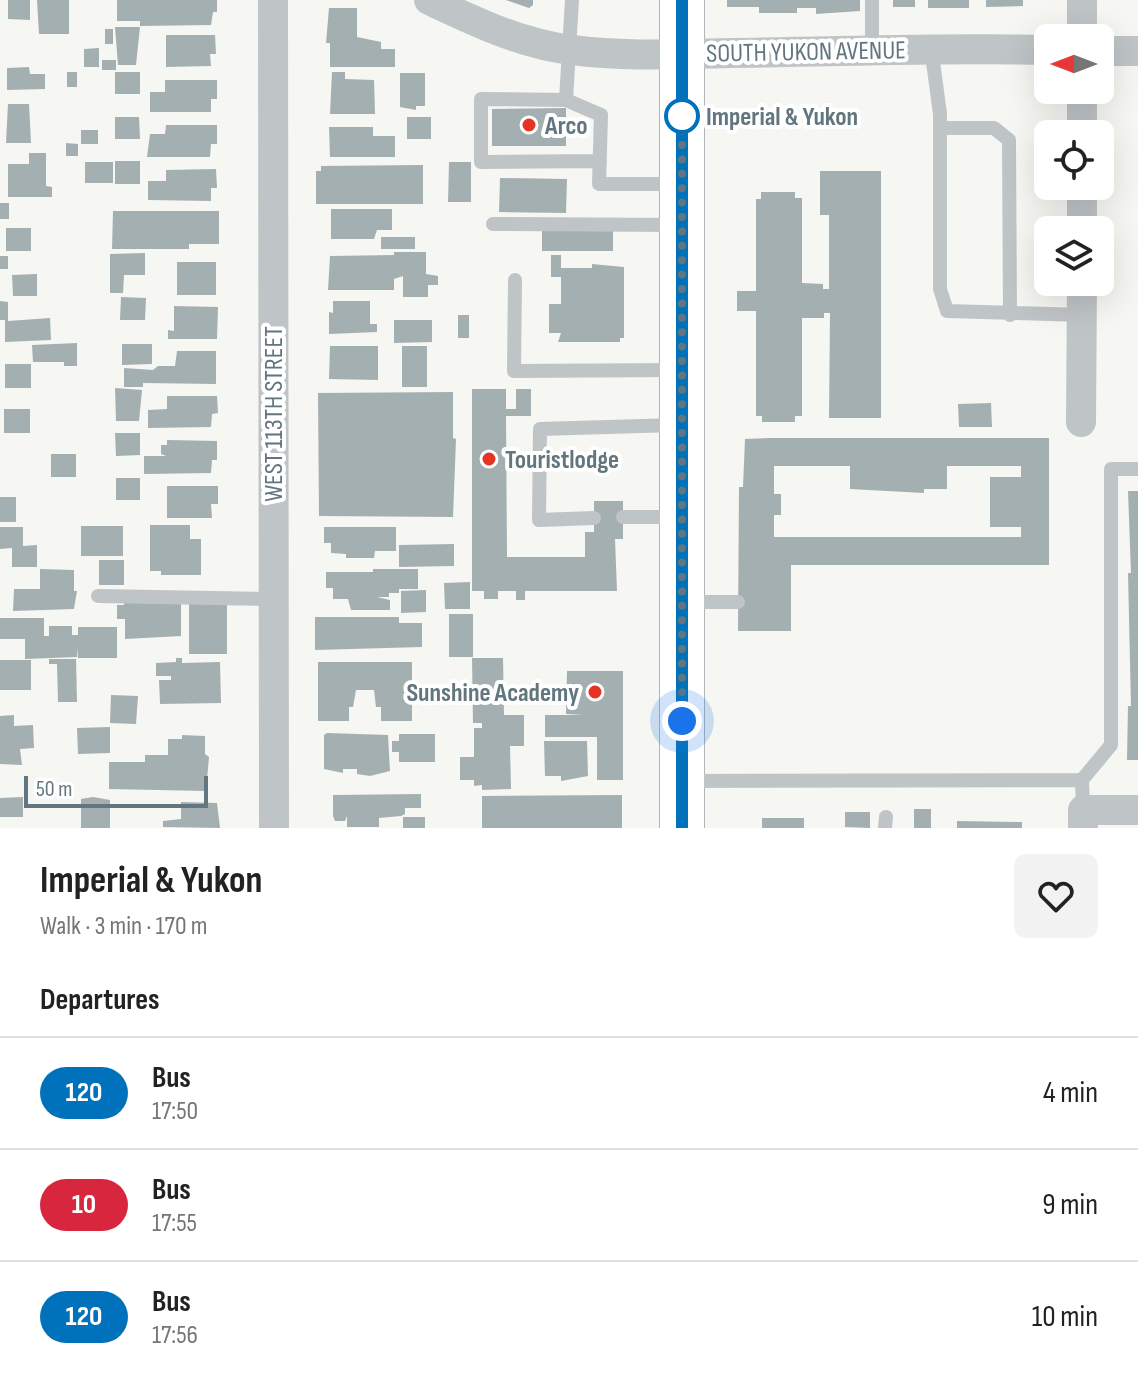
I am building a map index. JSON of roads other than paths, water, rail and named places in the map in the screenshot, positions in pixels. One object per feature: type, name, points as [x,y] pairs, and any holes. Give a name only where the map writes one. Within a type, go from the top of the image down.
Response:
[{"type":"main road","points":[[682,0],[682,828]]},
{"type":"street","name":"WEST 113TH STREET","points":[[273,0],[274,828]]},
{"type":"street","name":"SOUTH YUKON AVENUE","points":[[429,0],[513,37],[572,50],[682,54],[872,53],[931,47],[1034,50]]},
{"type":"street","points":[[1082,0],[1082,24]]},
{"type":"street","points":[[1114,51],[1138,51]]},
{"type":"street","points":[[1081,422],[1082,296]]},
{"type":"street","points":[[1083,819],[1138,810]]},
{"type":"lane","points":[[566,100],[572,50],[572,0]]},
{"type":"lane","points":[[872,0],[872,53]]},
{"type":"lane","points":[[931,47],[940,128],[942,302],[947,311],[956,314],[1082,315]]},
{"type":"lane","points":[[600,161],[544,153],[512,154],[481,162],[481,99],[513,104],[566,100],[601,115],[600,161],[599,184],[682,204]]},
{"type":"lane","points":[[940,128],[994,128],[1009,140],[1010,315]]},
{"type":"lane","points":[[493,224],[682,204]]},
{"type":"lane","points":[[515,280],[514,371],[682,370]]},
{"type":"lane","points":[[594,518],[539,520],[540,429],[682,425]]},
{"type":"lane","points":[[1083,819],[1082,780],[1111,745],[1111,469],[1138,469]]},
{"type":"lane","points":[[623,517],[681,517]]},
{"type":"lane","points":[[98,596],[274,599]]},
{"type":"lane","points":[[681,602],[738,602]]},
{"type":"lane","points":[[682,781],[1082,780]]},
{"type":"place","name":"Imperial & Yukon","points":[[682,116]]},
{"type":"place","name":"Arco","points":[[529,125]]},
{"type":"place","name":"Touristlodge","points":[[489,459]]},
{"type":"place","name":"Sunshine Academy","points":[[595,692]]}]
